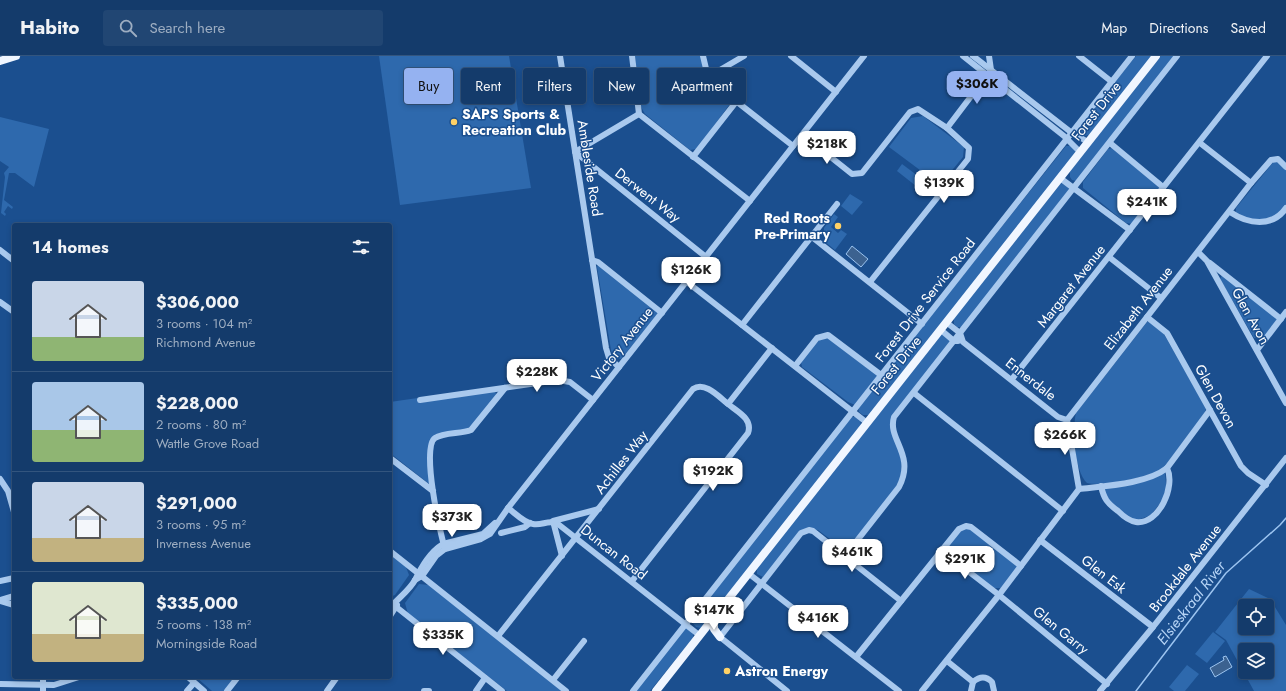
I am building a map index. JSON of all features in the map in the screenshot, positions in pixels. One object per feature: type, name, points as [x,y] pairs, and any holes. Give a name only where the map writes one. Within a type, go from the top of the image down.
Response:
[{"type":"main road","points":[[0,61],[16,56]]},
{"type":"main road","name":"Forest Drive","points":[[656,691],[866,422],[1156,56]]},
{"type":"main road","points":[[714,616],[714,629],[720,638]]},
{"type":"street","name":"Ambleside Road","points":[[560,56],[607,354],[609,358],[620,367]]},
{"type":"street","points":[[632,56],[639,114],[750,201]]},
{"type":"street","points":[[703,56],[706,68]]},
{"type":"street","points":[[723,68],[744,56]]},
{"type":"street","points":[[791,56],[836,92]]},
{"type":"street","name":"Victory Avenue","points":[[420,574],[444,546],[486,537],[494,530],[508,508],[864,56]]},
{"type":"street","points":[[963,56],[1072,133],[1088,142]]},
{"type":"street","points":[[973,56],[989,73],[1067,139],[1080,152]]},
{"type":"street","points":[[947,128],[989,73],[989,56]]},
{"type":"street","points":[[1079,56],[1112,82]]},
{"type":"street","name":"Forest Drive Service Road","points":[[633,691],[1132,56]]},
{"type":"street","points":[[845,556],[899,487],[903,478],[903,455],[892,424],[894,417],[1177,56]]},
{"type":"street","name":"Margaret Avenue","points":[[1012,379],[1200,143],[1267,56]]},
{"type":"street","points":[[694,157],[734,104]]},
{"type":"street","points":[[739,104],[793,146]]},
{"type":"street","points":[[803,135],[855,175],[862,173],[914,109],[923,110],[967,145],[970,154],[968,159],[870,282]]},
{"type":"street","points":[[575,152],[639,114]]},
{"type":"street","points":[[1110,143],[1164,187]]},
{"type":"street","points":[[1200,143],[1251,183]]},
{"type":"street","name":"Derwent Way","points":[[575,152],[706,257]]},
{"type":"street","name":"Elizabeth Avenue","points":[[1067,420],[1251,183],[1271,160],[1278,159],[1286,167]]},
{"type":"street","points":[[1060,178],[1075,187],[1130,230]]},
{"type":"street","points":[[742,325],[837,204]]},
{"type":"street","points":[[1230,212],[1241,219],[1260,223],[1270,221],[1279,216],[1286,208]]},
{"type":"street","points":[[812,237],[922,324]]},
{"type":"street","points":[[0,250],[12,259]]},
{"type":"street","name":"Glen Avon","points":[[1198,252],[1207,261],[1281,318]]},
{"type":"street","points":[[1109,257],[1161,298]]},
{"type":"street","points":[[592,260],[598,262],[662,313]]},
{"type":"street","name":"Glen Avon","points":[[1207,261],[1286,403]]},
{"type":"street","points":[[687,282],[866,422]]},
{"type":"street","points":[[0,302],[12,311]]},
{"type":"street","points":[[1257,350],[1286,312]]},
{"type":"street","name":"Glen Devon","points":[[1147,317],[1167,333],[1244,470],[1266,485]]},
{"type":"street","points":[[940,330],[954,341],[963,342],[960,333],[946,322]]},
{"type":"street","points":[[795,366],[817,338],[828,335],[881,375]]},
{"type":"street","name":"Ennerdale","points":[[963,342],[1012,379],[1058,417],[1067,420]]},
{"type":"street","points":[[632,581],[748,434],[749,428],[747,419],[728,404],[772,348]]},
{"type":"street","points":[[420,400],[564,380],[575,385],[593,400]]},
{"type":"street","name":"Achilles Way","points":[[498,636],[693,389],[704,386],[728,404]]},
{"type":"street","points":[[444,546],[439,530],[433,491],[430,450],[431,442],[435,438],[471,430],[506,388]]},
{"type":"street","points":[[914,393],[1063,510]]},
{"type":"street","points":[[1079,488],[1101,486],[1154,476],[1167,468],[1210,410]]},
{"type":"street","points":[[922,691],[1021,566],[1079,488],[1067,420]]},
{"type":"street","name":"Brookdale Avenue","points":[[1100,691],[1153,627],[1286,458]]},
{"type":"street","points":[[392,460],[433,491]]},
{"type":"street","points":[[1101,486],[1106,503],[1130,521],[1145,521],[1152,518],[1167,498],[1170,476],[1167,468]]},
{"type":"street","points":[[0,479],[8,491],[12,505]]},
{"type":"street","points":[[508,508],[530,523],[538,524],[599,509]]},
{"type":"street","points":[[553,521],[562,556]]},
{"type":"street","name":"Duncan Road","points":[[553,521],[632,581],[699,635]]},
{"type":"street","points":[[501,533],[525,527],[530,523]]},
{"type":"street","points":[[856,657],[958,529],[966,526],[1021,566]]},
{"type":"street","points":[[787,691],[720,638],[801,533],[809,530],[817,534],[901,601]]},
{"type":"street","name":"Glen Esk","points":[[1040,540],[1153,627]]},
{"type":"street","name":"Glen Garry","points":[[942,551],[1107,684]]},
{"type":"street","points":[[392,553],[566,691]]},
{"type":"street","points":[[748,572],[899,691]]},
{"type":"street","points":[[420,574],[400,598],[392,605],[502,691]]},
{"type":"street","points":[[0,581],[12,578]]},
{"type":"street","points":[[0,600],[12,597]]},
{"type":"street","points":[[0,600],[12,604]]},
{"type":"street","points":[[553,680],[584,641]]},
{"type":"street","points":[[947,661],[973,682]]},
{"type":"street","points":[[971,691],[973,682],[977,679],[985,677],[992,682],[994,691]]},
{"type":"street","points":[[476,691],[486,678]]},
{"type":"street","points":[[0,684],[43,689],[74,679]]},
{"type":"street","points":[[190,679],[204,691]]},
{"type":"street","points":[[227,691],[236,679]]},
{"type":"street","points":[[326,691],[336,679]]},
{"type":"street","points":[[187,691],[194,683]]},
{"type":"street","points":[[424,691],[429,691]]},
{"type":"shaded area","name":"SAPS Sports & Recreation Club","points":[[379,56],[509,56],[511,68],[461,68],[461,104],[515,104],[515,92],[531,188],[400,205]]},
{"type":"shaded area","points":[[635,56],[702,56],[704,68],[657,68],[657,104],[730,104],[697,149],[690,150],[645,114],[641,104],[649,104],[649,68],[636,68]]},
{"type":"shaded area","points":[[1136,56],[1153,56],[1091,134],[1085,136],[1080,132],[1080,125]]},
{"type":"shaded area","points":[[1161,56],[1176,56],[1076,181],[1072,180],[1070,177],[1070,171]]},
{"type":"shaded area","points":[[923,116],[964,147],[963,157],[940,185],[889,147],[911,118]]},
{"type":"shaded area","points":[[0,117],[49,129],[34,187],[15,173],[9,173],[4,200],[13,207],[12,209],[8,206],[4,212],[6,214],[5,216],[1,213],[5,177],[4,173],[9,167],[0,161]]},
{"type":"shaded area","points":[[1066,146],[1071,146],[1075,151],[1075,154],[869,415],[863,415],[859,412],[858,407]]},
{"type":"shaded area","points":[[1112,148],[1160,188],[1133,224],[1126,223],[1083,188],[1083,182],[1108,149]]},
{"type":"shaded area","points":[[1275,160],[1286,169],[1286,204],[1280,212],[1271,218],[1261,220],[1247,219],[1236,212],[1236,208]]},
{"type":"shaded area","points":[[902,164],[922,179],[916,186],[897,171]]},
{"type":"shaded area","points":[[1061,183],[1070,188],[963,327],[957,327],[954,324],[954,318]]},
{"type":"shaded area","points":[[850,194],[863,202],[852,215],[841,206]]},
{"type":"shaded area","points":[[834,214],[838,217],[831,227],[838,233],[841,230],[847,234],[835,250],[824,241],[824,228]]},
{"type":"shaded area","points":[[852,246],[868,259],[861,267],[846,254]]},
{"type":"shaded area","points":[[598,265],[657,311],[657,316],[621,359],[613,357],[611,350],[597,267]]},
{"type":"shaded area","points":[[1222,275],[1278,318],[1263,339],[1254,338],[1220,279]]},
{"type":"shaded area","points":[[1150,321],[1160,327],[1206,408],[1205,413],[1163,469],[1126,480],[1104,484],[1087,483],[1079,469],[1075,450],[1074,429],[1076,413],[1147,322]]},
{"type":"shaded area","points":[[944,334],[950,337],[950,343],[892,420],[903,453],[900,482],[850,546],[843,549],[818,530],[807,529],[763,577],[757,574],[757,568],[941,335]]},
{"type":"shaded area","points":[[822,336],[825,336],[878,376],[855,405],[848,402],[802,367],[801,362]]},
{"type":"shaded area","points":[[459,392],[495,392],[497,395],[471,428],[435,436],[430,483],[392,455],[392,402]]},
{"type":"shaded area","points":[[851,417],[856,417],[860,420],[861,426],[701,628],[696,627],[691,621]]},
{"type":"shaded area","points":[[1165,473],[1167,494],[1151,515],[1135,521],[1107,502],[1105,489]]},
{"type":"shaded area","points":[[962,529],[970,529],[1017,566],[1001,588],[994,588],[948,553],[948,546]]},
{"type":"shaded area","points":[[392,556],[406,567],[409,575],[395,595],[392,596]]},
{"type":"shaded area","points":[[419,584],[429,585],[562,691],[507,691],[408,614],[405,603]]},
{"type":"shaded area","points":[[1249,589],[1270,599],[1241,599]]},
{"type":"shaded area","points":[[1238,603],[1238,635],[1274,635],[1274,606],[1286,625],[1286,691],[1254,691],[1247,679],[1274,679],[1274,643],[1238,643],[1238,662],[1226,640],[1215,632]]},
{"type":"shaded area","points":[[687,628],[693,634],[693,638],[650,691],[636,691],[684,629]]},
{"type":"shaded area","points":[[1213,632],[1225,641],[1207,663],[1195,654]]},
{"type":"shaded area","points":[[1226,656],[1232,667],[1215,677],[1210,668],[1224,660],[1223,657]]},
{"type":"shaded area","points":[[1187,665],[1199,674],[1185,691],[1174,691],[1169,687]]},
{"type":"shaded area","points":[[198,679],[234,679],[225,691],[212,691]]},
{"type":"waterway","name":"Elsieskraal River","points":[[1136,691],[1226,573],[1286,518]]},
{"type":"place","name":"SAPS Sports & Recreation Club","points":[[454,122]]},
{"type":"place","name":"Red Roots Pre-Primary","points":[[838,226]]},
{"type":"place","name":"Astron Energy","points":[[727,671]]}]
